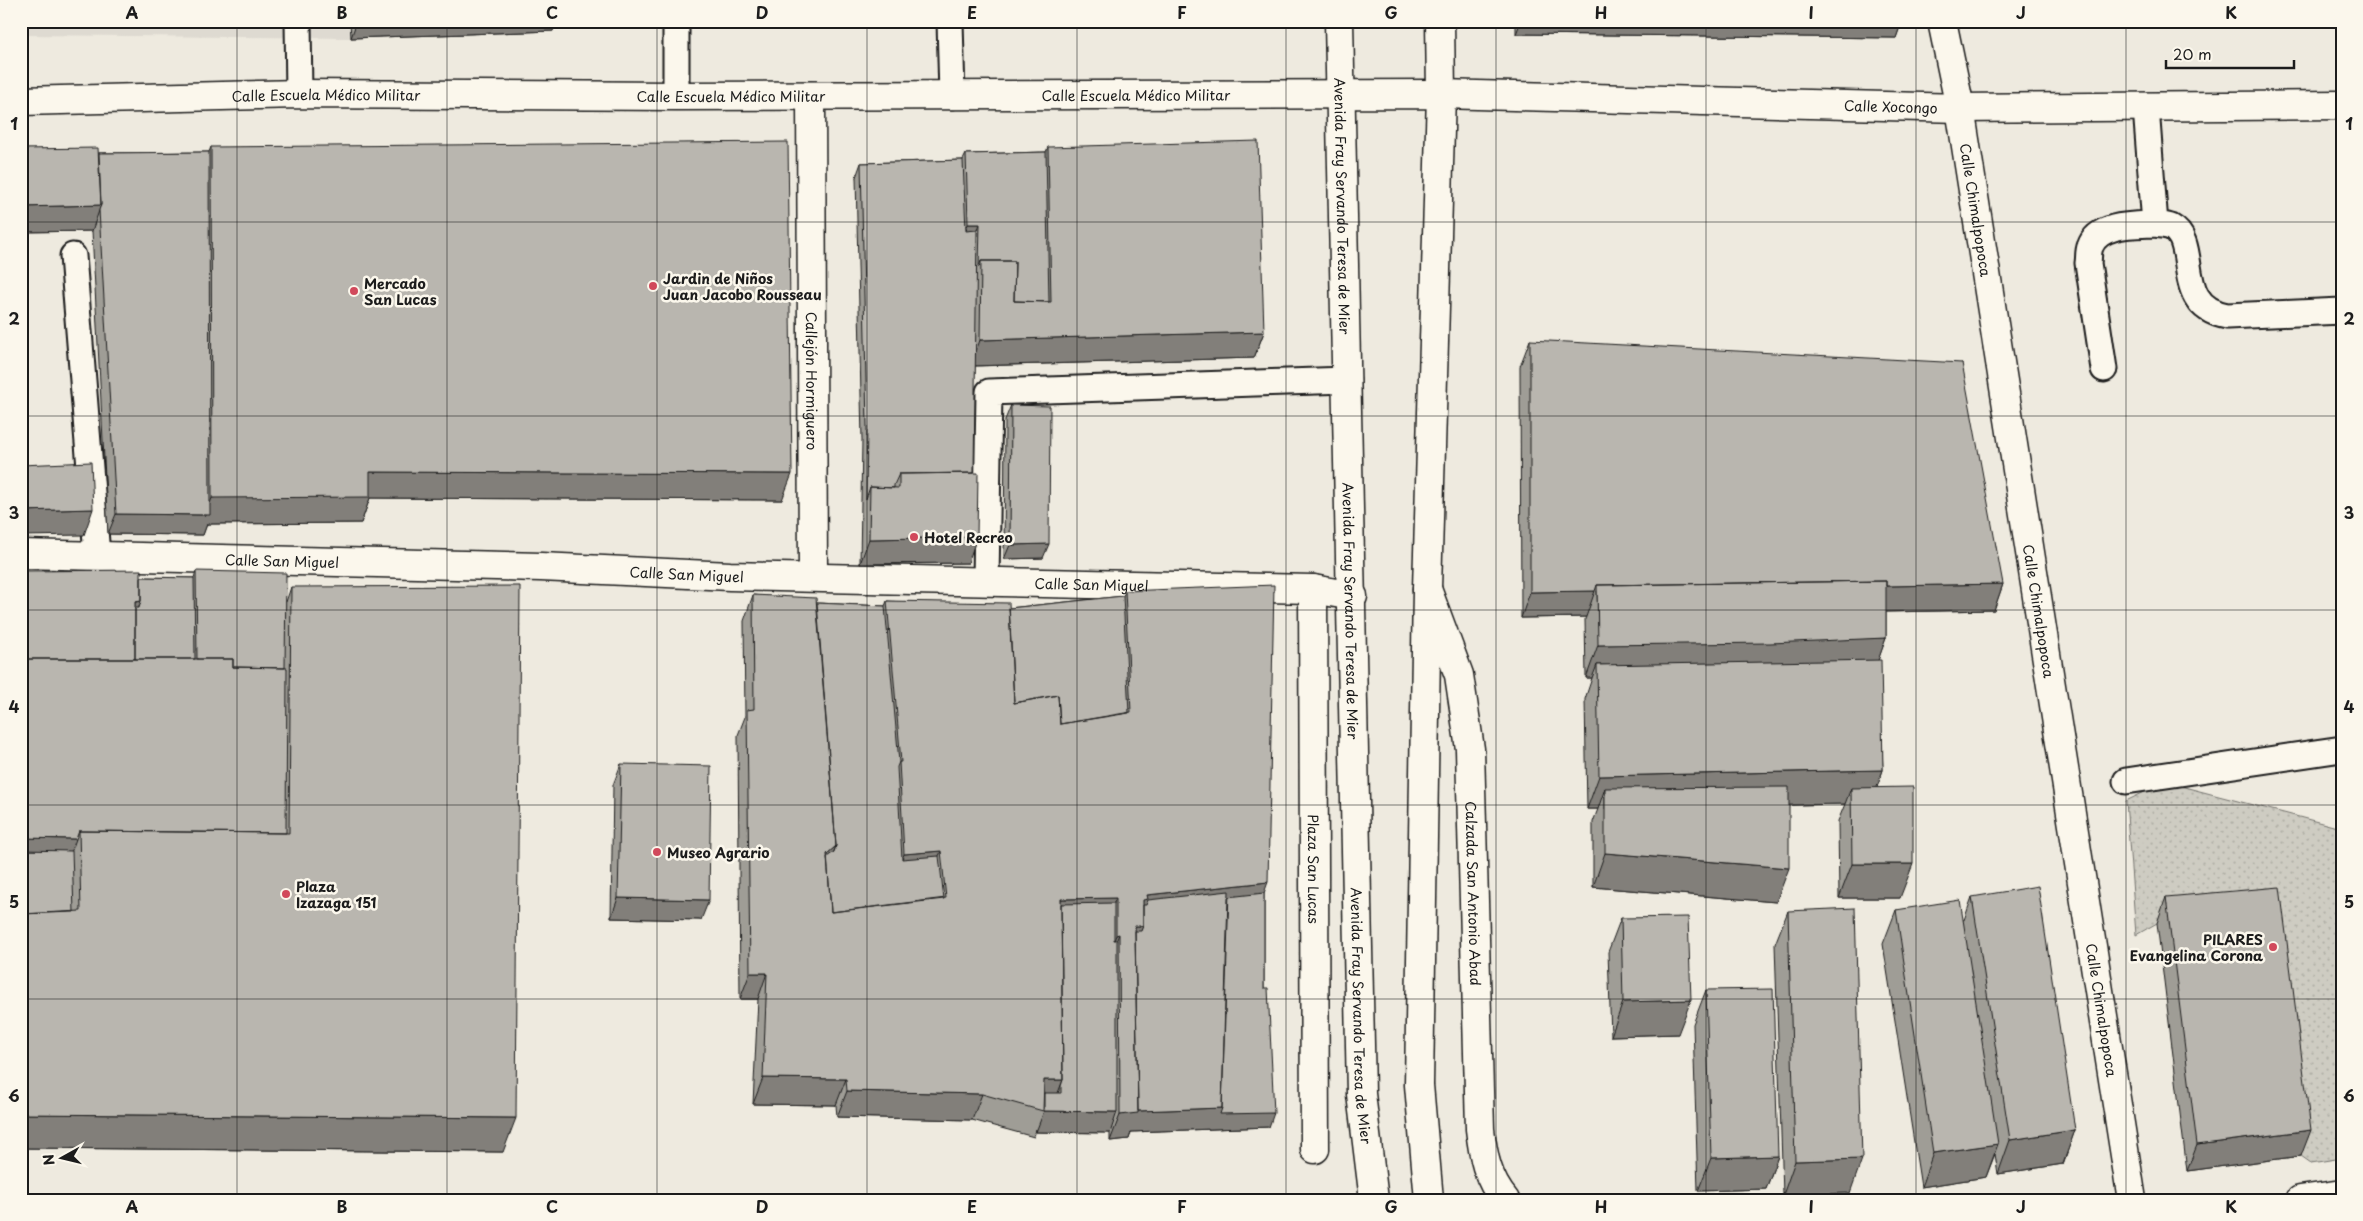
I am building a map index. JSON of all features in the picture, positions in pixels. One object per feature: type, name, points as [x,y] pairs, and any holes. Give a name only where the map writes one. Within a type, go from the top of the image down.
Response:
[{"type":"street","name":"Avenida Fray Servando Teresa de Mier","points":[[1339,21],[1353,596],[1362,1094],[1374,1200]]},
{"type":"street","points":[[1429,1200],[1419,1086],[1427,589],[1441,94],[1440,21]]},
{"type":"street","name":"Calle Chimalpopoca","points":[[1942,21],[1960,108],[2132,1200]]},
{"type":"street","name":"Calle Escuela Médico Militar","points":[[21,101],[299,94],[676,96],[1441,94]]},
{"type":"street","name":"Calle Xocongo","points":[[1441,94],[1960,108],[2342,105]]},
{"type":"street","name":"Callejón Hormiguero","points":[[811,96],[813,576]]},
{"type":"street","name":"Calle San Miguel","points":[[21,554],[541,567],[739,576],[813,576],[1313,589],[1353,596]]},
{"type":"street","name":"Plaza San Lucas","points":[[1313,589],[1315,1149]]},
{"type":"street","name":"Calzada San Antonio Abad","points":[[1427,589],[1459,675],[1470,749],[1480,1129],[1484,1158],[1495,1188],[1505,1200]]},
{"type":"street","points":[[2300,1200],[2342,1194]]},
{"type":"lane","points":[[298,21],[299,94]]},
{"type":"lane","points":[[676,21],[676,96]]},
{"type":"lane","points":[[950,21],[952,96]]},
{"type":"lane","points":[[2146,108],[2155,224]]},
{"type":"lane","points":[[2104,368],[2088,263],[2090,246],[2101,233],[2117,227],[2155,224],[2171,227],[2182,241],[2194,292],[2201,305],[2212,314],[2227,316],[2342,312]]},
{"type":"lane","points":[[73,256],[97,555]]},
{"type":"lane","points":[[986,580],[989,392],[1347,380]]},
{"type":"lane","points":[[2126,781],[2342,749]]},
{"type":"shaded area","points":[[21,21],[350,21],[351,38],[21,35]]},
{"type":"shaded area","points":[[2165,782],[2341,828],[2342,1158],[2311,1163],[2301,1156],[2271,913],[2157,923],[2136,935],[2126,801]]},
{"type":"building","points":[[1258,141],[1264,332],[980,340],[981,261],[1015,261],[1014,301],[1051,302],[1048,147]]},
{"type":"building","points":[[788,142],[792,474],[370,472],[370,497],[212,498],[211,147]]},
{"type":"building","points":[[98,148],[101,205],[21,207],[21,149]]},
{"type":"building","points":[[209,152],[210,515],[116,514],[99,210],[101,205],[99,153]]},
{"type":"building","points":[[1046,152],[1049,302],[1014,301],[1015,261],[981,261],[979,267],[980,224],[968,224],[966,154]]},
{"type":"building","points":[[963,160],[966,231],[977,230],[974,473],[899,474],[894,488],[870,487],[866,499],[867,426],[861,163]]},
{"type":"building","points":[[1530,340],[1962,363],[2003,584],[1886,586],[1886,581],[1597,585],[1595,591],[1530,592]]},
{"type":"building","points":[[1011,405],[1050,406],[1049,544],[1010,545]]},
{"type":"building","points":[[91,462],[93,509],[21,511],[21,465]]},
{"type":"building","points":[[978,473],[977,537],[869,539],[870,487],[899,488],[899,474]]},
{"type":"building","points":[[141,570],[141,601],[135,602],[135,659],[21,659],[21,571]]},
{"type":"building","points":[[196,571],[286,573],[285,668],[233,667],[233,659],[197,659]]},
{"type":"building","points":[[141,577],[194,578],[195,659],[135,659],[135,608],[139,608],[141,601]]},
{"type":"building","points":[[1886,581],[1886,638],[1770,643],[1598,645],[1597,585]]},
{"type":"building","points":[[1274,585],[1268,882],[1147,895],[1148,899],[1143,900],[1143,926],[1135,926],[1138,1113],[1120,1115],[1119,934],[1116,935],[1116,898],[1061,899],[1063,1080],[1044,1080],[1043,1111],[982,1094],[847,1091],[846,1079],[763,1078],[767,973],[750,973],[747,710],[754,709],[753,595],[816,598],[836,846],[827,854],[831,912],[946,898],[941,851],[904,854],[899,762],[901,762],[887,601],[1009,603],[1014,703],[1058,695],[1060,724],[1131,712],[1125,591]]},
{"type":"building","name":"Plaza Izazaga 151","points":[[520,586],[516,1118],[21,1114],[21,914],[81,911],[79,831],[289,833],[291,587]]},
{"type":"building","points":[[1123,596],[1129,713],[1060,724],[1058,695],[1014,703],[1009,608]]},
{"type":"building","points":[[817,603],[885,606],[899,762],[897,767],[902,859],[939,856],[944,899],[831,912],[827,857],[834,852],[836,846]]},
{"type":"building","points":[[21,659],[233,659],[233,667],[287,668],[286,833],[79,831],[76,839],[21,838]]},
{"type":"building","points":[[1881,660],[1883,770],[1599,776],[1597,665]]},
{"type":"building","name":"Museo Agrario","points":[[621,764],[711,766],[709,900],[618,898]]},
{"type":"building","points":[[1789,787],[1789,868],[1605,853],[1605,788]]},
{"type":"building","points":[[1913,787],[1913,864],[1852,864],[1851,788]]},
{"type":"building","points":[[21,850],[72,851],[74,912],[21,914]]},
{"type":"building","points":[[2038,886],[2075,1130],[2010,1140],[1972,897]]},
{"type":"building","points":[[2280,887],[2311,1130],[2197,1145],[2166,897]]},
{"type":"building","points":[[1229,891],[1222,1108],[1138,1111],[1135,931],[1141,931],[1143,926],[1143,905],[1146,905],[1148,900]]},
{"type":"building","points":[[1264,893],[1264,988],[1268,988],[1274,1113],[1220,1114],[1222,1108],[1228,897]]},
{"type":"building","points":[[1960,900],[1998,1144],[1933,1153],[1896,910]]},
{"type":"building","points":[[1114,903],[1114,940],[1117,940],[1117,1112],[1044,1111],[1044,1093],[1061,1093],[1063,1080],[1061,904]]},
{"type":"building","points":[[1855,908],[1862,1159],[1795,1161],[1788,911]]},
{"type":"building","points":[[1688,917],[1691,1000],[1623,1002],[1621,918]]},
{"type":"building","points":[[1773,989],[1778,1156],[1711,1158],[1706,990]]},
{"type":"place","name":"Jardin de Niños Juan Jacobo Rousseau","points":[[653,286]]},
{"type":"place","name":"Mercado San Lucas","points":[[354,291]]},
{"type":"place","name":"Hotel Recreo","points":[[914,537]]},
{"type":"place","name":"Museo Agrario","points":[[657,852]]},
{"type":"place","name":"Plaza Izazaga 151","points":[[286,894]]},
{"type":"place","name":"PILARES Evangelina Corona","points":[[2273,947]]}]
